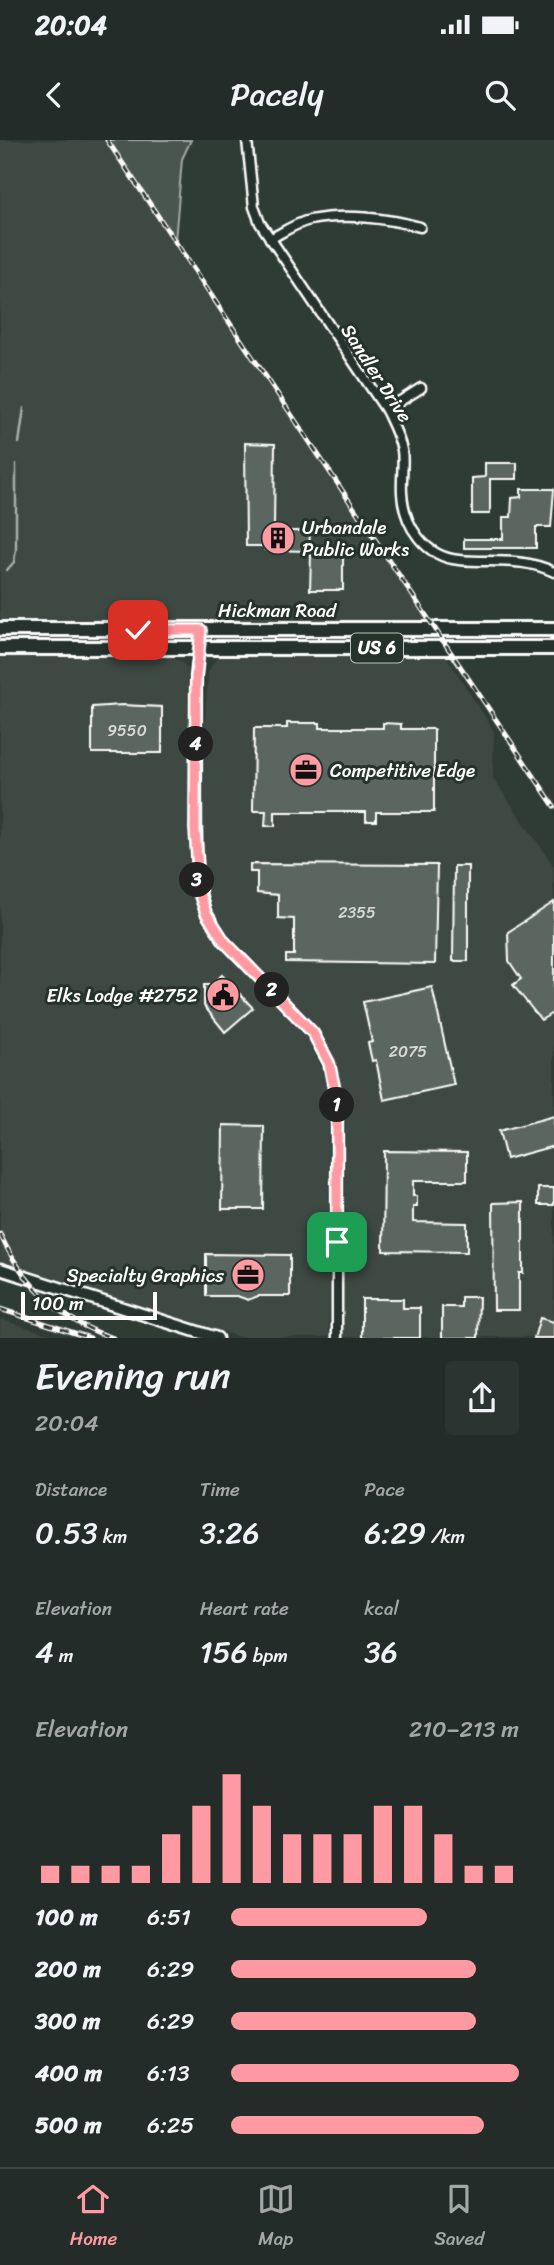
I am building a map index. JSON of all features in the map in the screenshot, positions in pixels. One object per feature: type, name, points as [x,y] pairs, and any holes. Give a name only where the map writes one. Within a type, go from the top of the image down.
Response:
[{"type":"main road","name":"Hickman Road","points":[[0,629],[554,629]]},
{"type":"main road","name":"Hickman Road","points":[[0,648],[554,648]]},
{"type":"street","name":"Sandler Drive","points":[[247,140],[254,207],[270,239],[386,410],[399,438],[406,515],[423,544],[439,555],[457,560],[526,561],[554,572]]},
{"type":"street","points":[[270,239],[308,221],[323,218],[391,219],[420,227]]},
{"type":"street","points":[[386,410],[421,388]]},
{"type":"street","points":[[201,630],[195,861],[200,896],[206,913],[224,941],[313,1033],[329,1063],[337,1110],[337,1338]]},
{"type":"street","points":[[0,1269],[217,1338]]},
{"type":"shaded area","points":[[0,140],[107,140],[437,629],[0,629]]},
{"type":"shaded area","points":[[107,140],[191,140],[182,159],[175,241]]},
{"type":"shaded area","points":[[32,652],[91,657],[170,657],[181,661],[188,669],[189,869],[198,910],[221,948],[309,1039],[327,1080],[330,1102],[329,1337],[239,1337],[0,1262],[0,653]]},
{"type":"shaded area","points":[[444,653],[494,731],[493,778],[554,866],[554,1337],[344,1337],[343,1107],[336,1067],[326,1043],[312,1023],[220,925],[209,904],[203,875],[202,758],[208,672],[217,657],[221,654]]},
{"type":"shaded area","points":[[0,1319],[58,1337],[0,1337]]},
{"type":"building","points":[[245,443],[275,444],[274,527],[284,527],[284,531],[310,531],[309,551],[265,550],[265,546],[246,546]]},
{"type":"building","points":[[485,463],[517,463],[517,479],[490,479],[490,514],[472,514],[472,478],[485,477]]},
{"type":"building","points":[[521,489],[554,489],[551,527],[536,527],[536,548],[464,548],[464,539],[503,539],[503,517],[511,517],[512,498],[521,497]]},
{"type":"building","points":[[311,554],[343,554],[343,590],[310,590]]},
{"type":"building","points":[[92,707],[162,707],[162,753],[92,753]]},
{"type":"building","points":[[287,723],[320,723],[320,728],[383,728],[383,723],[401,724],[401,729],[434,729],[434,812],[376,812],[376,821],[366,821],[366,812],[275,812],[275,826],[265,826],[266,811],[253,811],[254,728],[287,728]]},
{"type":"building","points":[[250,864],[437,865],[435,964],[286,962],[286,955],[294,955],[294,919],[278,918],[278,895],[257,893],[257,872],[250,872]]},
{"type":"building","points":[[454,866],[468,866],[468,961],[453,961]]},
{"type":"building","points":[[554,902],[554,1012],[541,1020],[513,985],[521,979],[509,961],[508,932]]},
{"type":"building","name":"Elks Lodge #2752","points":[[222,975],[253,1008],[225,1032],[204,1006],[204,985],[211,985]]},
{"type":"building","points":[[432,987],[454,1085],[384,1100],[376,1060],[372,1061],[368,1043],[372,1042],[363,1002]]},
{"type":"building","points":[[554,1116],[554,1146],[506,1159],[499,1131]]},
{"type":"building","points":[[223,1125],[264,1126],[263,1209],[222,1209]]},
{"type":"building","points":[[384,1151],[467,1152],[467,1181],[413,1181],[413,1196],[417,1196],[417,1207],[413,1207],[413,1222],[467,1223],[467,1252],[383,1251]]},
{"type":"building","points":[[538,1188],[554,1188],[554,1205],[538,1205]]},
{"type":"building","points":[[523,1202],[523,1273],[519,1273],[519,1310],[494,1310],[493,1203]]},
{"type":"building","name":"Specialty Graphics","points":[[206,1254],[290,1255],[290,1296],[258,1296],[248,1300],[237,1296],[206,1296]]},
{"type":"building","points":[[461,1297],[479,1297],[478,1338],[442,1338],[442,1307],[461,1307]]},
{"type":"building","points":[[362,1299],[403,1299],[403,1308],[420,1308],[420,1338],[362,1338]]},
{"type":"building","points":[[540,1318],[554,1322],[554,1338],[534,1338]]},
{"type":"waterway","points":[[19,443],[24,408]]},
{"type":"waterway","points":[[7,570],[14,562],[16,550],[16,464]]},
{"type":"railway","points":[[107,140],[554,806]]},
{"type":"railway","points":[[0,1234],[20,1269],[45,1298],[76,1322],[113,1338]]},
{"type":"railway","points":[[0,1309],[90,1338]]},
{"type":"place","name":"Urbandale Public Works","points":[[278,538]]},
{"type":"place","name":"Competitive Edge","points":[[306,770]]},
{"type":"place","name":"Elks Lodge #2752","points":[[223,995]]},
{"type":"place","name":"Specialty Graphics","points":[[248,1275]]},
{"type":"route","points":[[138,630],[201,630],[196,676],[195,829],[195,861],[200,896],[206,913],[224,941],[313,1033],[329,1063],[337,1099],[337,1242]]}]
